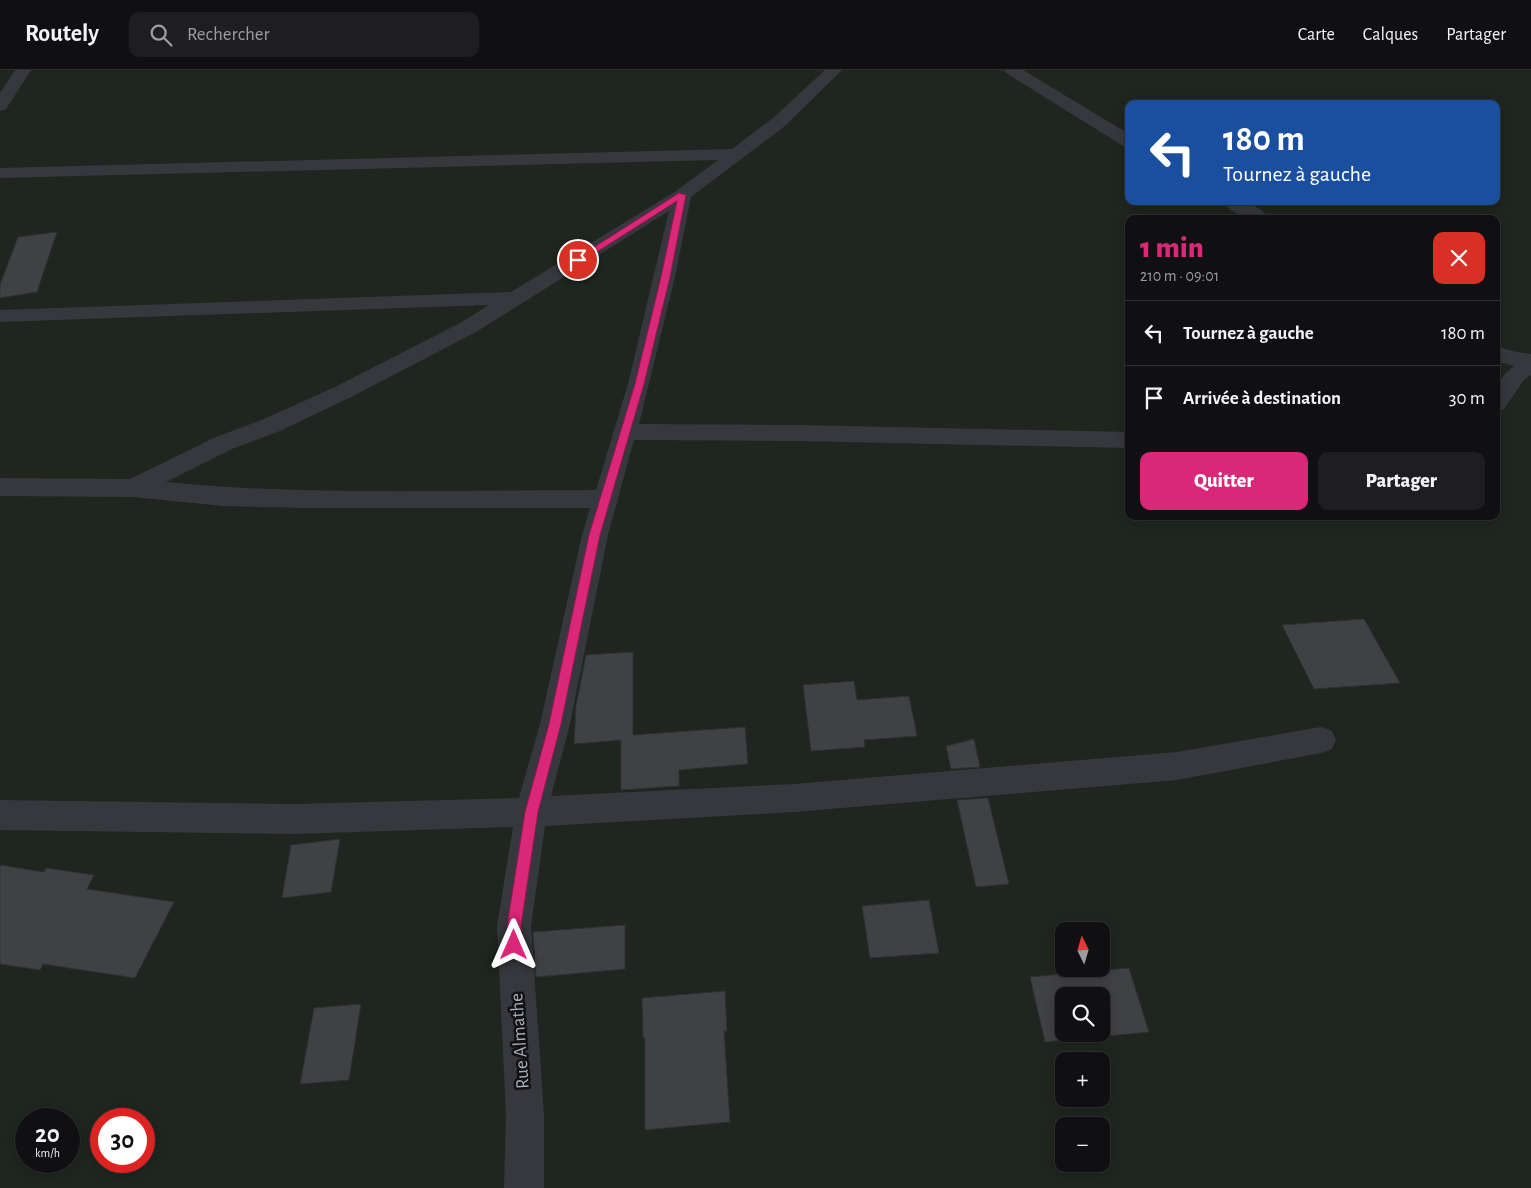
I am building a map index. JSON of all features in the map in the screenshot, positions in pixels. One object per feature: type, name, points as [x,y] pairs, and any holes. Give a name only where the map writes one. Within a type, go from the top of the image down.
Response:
[{"type":"street","points":[[0,106],[23,70]]},
{"type":"street","points":[[133,488],[224,443],[272,425],[343,392],[470,327],[519,298],[682,195],[779,122],[834,70]]},
{"type":"street","points":[[1012,70],[1125,140]]},
{"type":"street","points":[[0,173],[736,154]]},
{"type":"street","name":"Rue Almathe","points":[[524,1188],[525,1115],[514,926],[531,812],[555,724],[595,535],[626,432],[665,277],[682,195]]},
{"type":"street","points":[[1238,205],[1254,215]]},
{"type":"street","points":[[0,316],[519,298]]},
{"type":"street","points":[[1500,354],[1531,363]]},
{"type":"street","points":[[1500,398],[1516,375],[1531,363]]},
{"type":"street","points":[[626,432],[808,433],[1125,440]]},
{"type":"street","points":[[0,488],[133,488],[223,497],[606,499]]},
{"type":"street","points":[[0,815],[295,819],[531,812],[794,798],[1177,766],[1321,740]]},
{"type":"shaded area","points":[[0,70],[1531,70],[1531,1188],[0,1188]]},
{"type":"building","points":[[57,232],[37,292],[0,298],[0,285],[18,237]]},
{"type":"building","points":[[1364,619],[1400,683],[1314,689],[1282,625]]},
{"type":"building","points":[[633,652],[633,735],[745,727],[748,764],[679,770],[679,786],[621,790],[621,740],[574,744],[576,706],[586,655]]},
{"type":"building","points":[[854,681],[857,700],[909,696],[917,736],[864,740],[865,747],[811,751],[803,685]]},
{"type":"building","points":[[974,739],[980,767],[951,769],[946,746]]},
{"type":"building","points":[[988,798],[1009,884],[976,887],[957,800]]},
{"type":"building","points":[[340,839],[331,892],[282,898],[291,845]]},
{"type":"building","points":[[0,865],[44,872],[46,868],[94,875],[87,889],[174,902],[135,978],[43,964],[40,970],[0,964]]},
{"type":"building","points":[[929,900],[939,953],[870,958],[862,906]]},
{"type":"building","points":[[625,925],[625,969],[536,977],[533,932]]},
{"type":"building","points":[[1129,968],[1149,1032],[1110,1036],[1110,987],[1055,987],[1055,1041],[1045,1042],[1030,977],[1055,975],[1055,978],[1110,978],[1110,970]]},
{"type":"building","points":[[725,991],[727,1031],[724,1031],[730,1122],[645,1130],[645,1038],[643,1038],[642,998]]},
{"type":"building","points":[[361,1004],[349,1080],[300,1084],[314,1008]]},
{"type":"route","points":[[514,945],[514,926],[531,812],[555,724],[595,535],[639,384],[665,277],[682,195],[578,260]]}]
